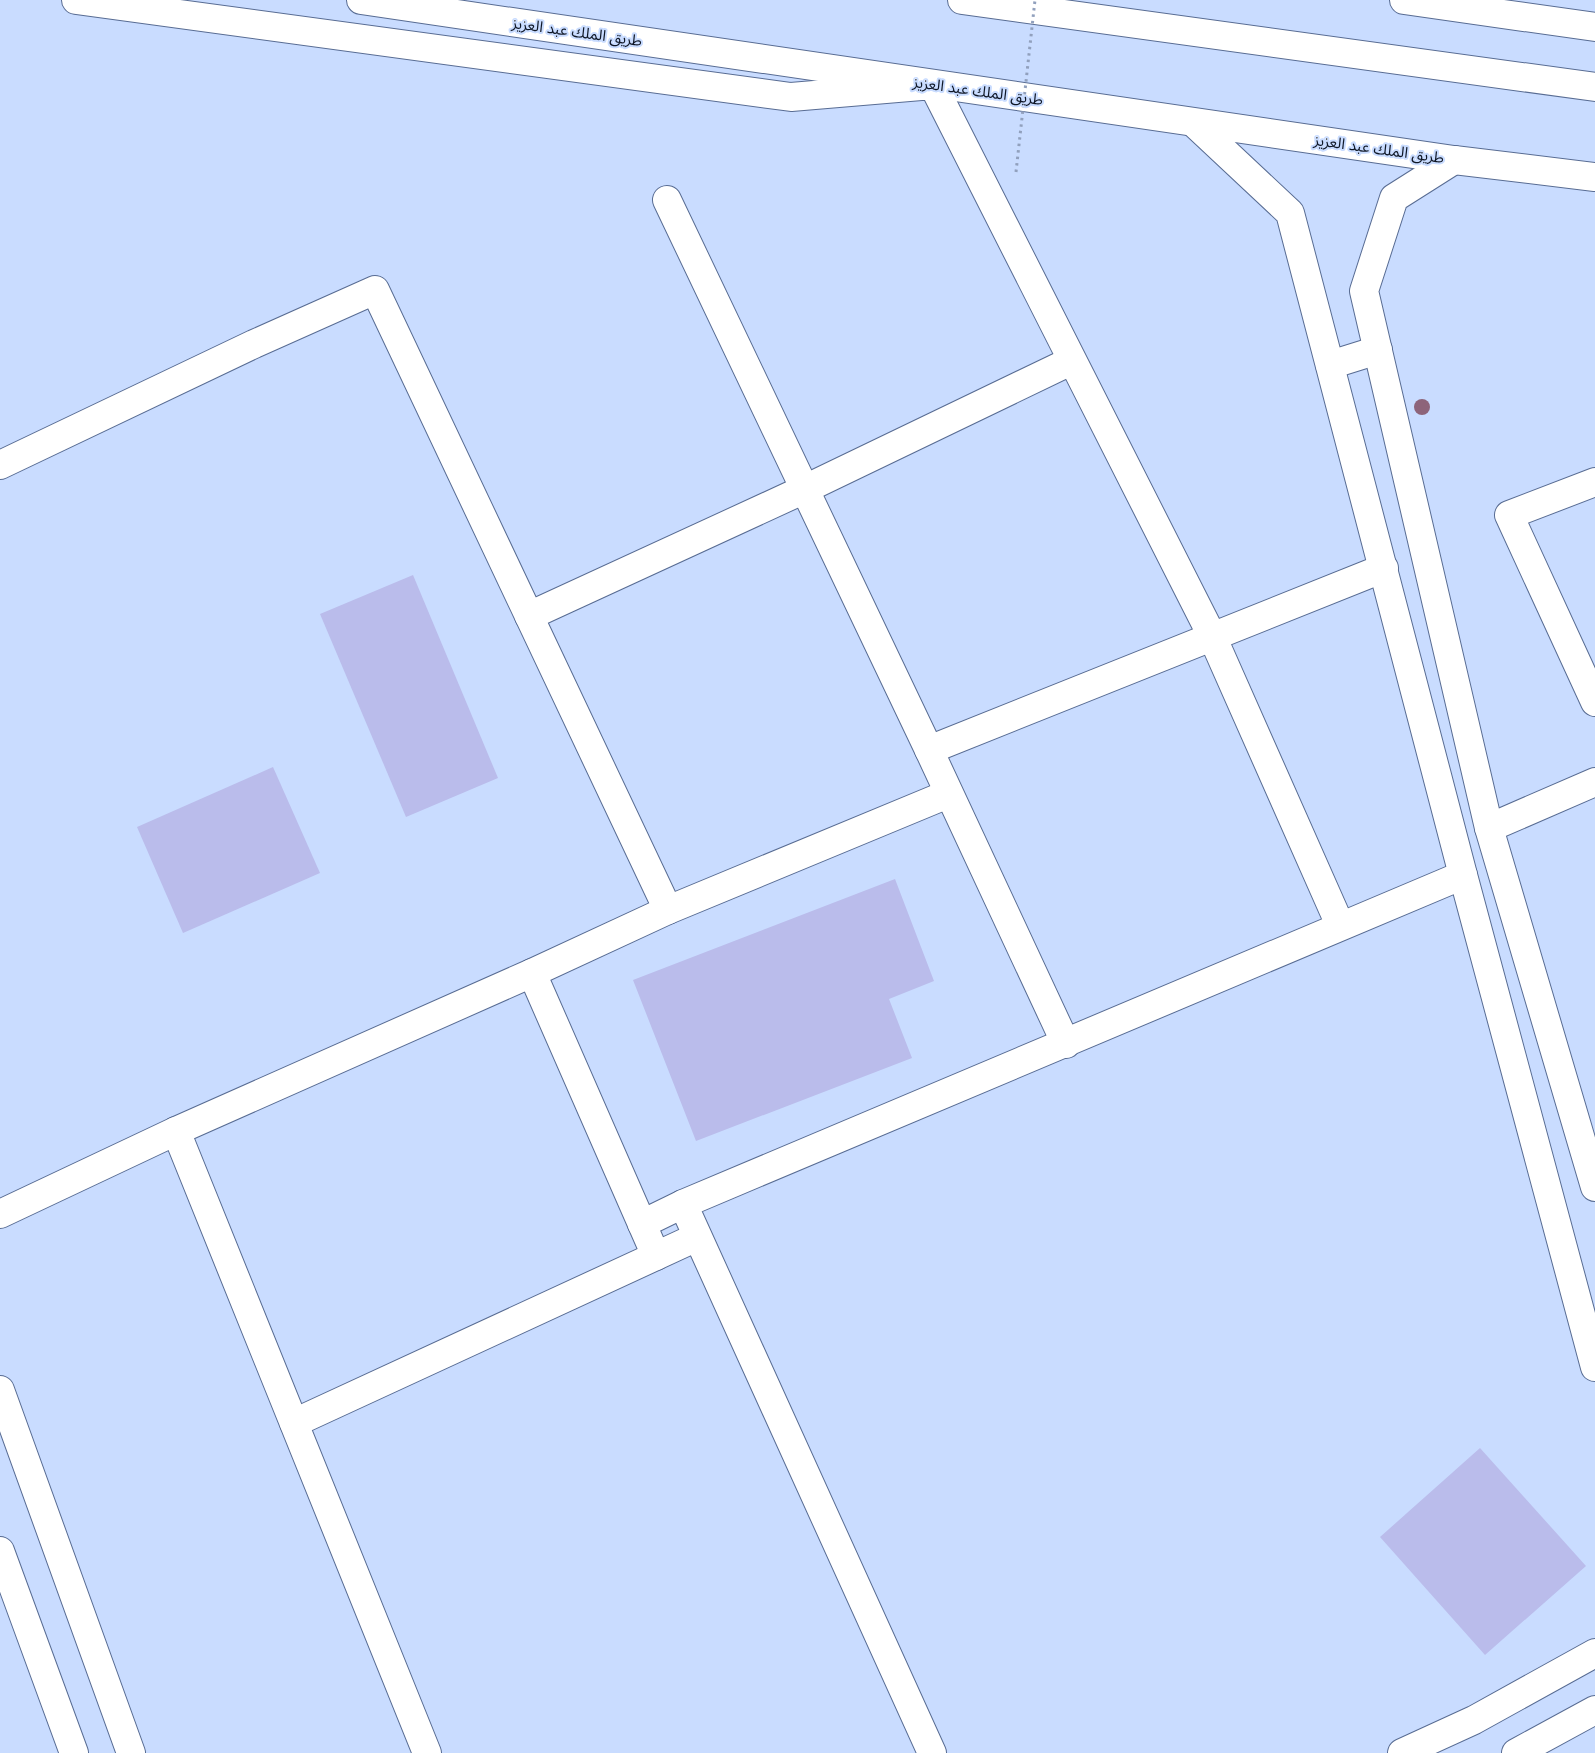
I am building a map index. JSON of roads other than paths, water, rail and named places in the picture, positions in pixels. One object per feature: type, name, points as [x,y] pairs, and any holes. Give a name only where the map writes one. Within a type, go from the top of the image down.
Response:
[{"type":"street","points":[[76,0],[791,97],[933,84],[1071,361],[1212,636],[1340,925]]},
{"type":"street","name":"طريق الملك عبد العزيز","points":[[362,0],[1454,160],[1595,177]]},
{"type":"street","points":[[962,0],[1595,87]]},
{"type":"street","points":[[1404,0],[1595,27]]},
{"type":"street","points":[[1194,122],[1290,213],[1463,875],[1595,1367]]},
{"type":"street","points":[[1454,160],[1394,198],[1364,291],[1489,828],[1595,1187]]},
{"type":"street","points":[[667,200],[929,750],[1066,1044]]},
{"type":"street","points":[[0,465],[254,344],[375,290],[668,910]]},
{"type":"street","points":[[1330,365],[1378,350]]},
{"type":"street","points":[[529,616],[805,489],[1071,361]]},
{"type":"street","points":[[1595,482],[1509,515],[1595,702]]},
{"type":"street","points":[[929,750],[1384,568]]},
{"type":"street","points":[[1489,828],[1595,782]]},
{"type":"street","points":[[0,1214],[176,1131],[532,973],[668,910],[948,794]]},
{"type":"street","points":[[642,1224],[683,1204],[1066,1044],[1340,925],[1463,875]]},
{"type":"street","points":[[532,973],[656,1256]]},
{"type":"street","points":[[176,1131],[427,1753]]},
{"type":"street","points":[[683,1204],[932,1753]]},
{"type":"street","points":[[294,1424],[697,1237]]},
{"type":"street","points":[[0,1390],[131,1753]]},
{"type":"street","points":[[0,1552],[74,1753]]},
{"type":"street","points":[[1402,1753],[1474,1720],[1595,1653]]},
{"type":"street","points":[[1516,1753],[1595,1710]]}]
